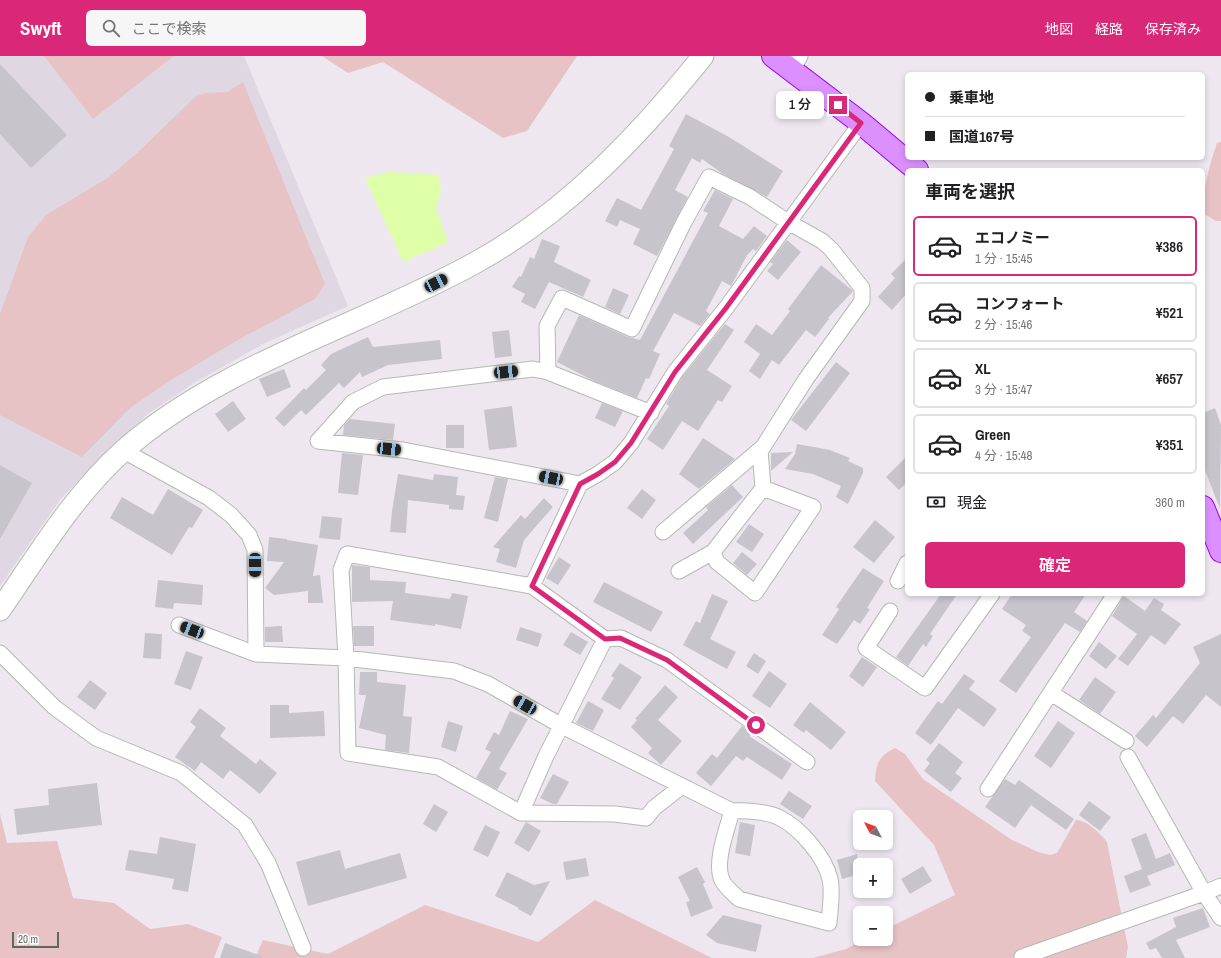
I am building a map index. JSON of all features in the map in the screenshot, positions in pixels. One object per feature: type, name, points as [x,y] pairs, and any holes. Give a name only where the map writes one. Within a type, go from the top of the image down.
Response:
[{"type":"highway","points":[[773,56],[796,63],[861,123],[905,160]]},
{"type":"highway","points":[[905,160],[915,168]]},
{"type":"highway","points":[[1205,517],[1221,551]]},
{"type":"street","points":[[0,610],[66,513],[102,472],[124,451],[175,413],[234,377],[423,290],[475,263],[534,225],[583,185],[639,132],[702,56]]},
{"type":"street","points":[[532,586],[580,484],[615,462],[631,443],[675,372],[726,308],[861,123]]},
{"type":"street","points":[[548,372],[547,326],[562,298],[632,329],[683,224],[708,177],[750,197],[788,222],[822,241],[831,249],[862,288],[862,301],[806,379],[760,450],[663,532]]},
{"type":"street","points":[[580,484],[403,450],[318,441],[353,402],[383,387],[533,369],[548,372],[651,413]]},
{"type":"street","points":[[679,571],[713,552],[763,488],[760,450]]},
{"type":"street","points":[[124,451],[209,498],[231,515],[249,535],[255,550],[256,654]]},
{"type":"street","points":[[713,552],[717,562],[755,593],[814,507],[763,488]]},
{"type":"street","points":[[682,786],[654,808],[646,818],[582,813],[521,813],[438,767],[348,753],[346,658],[341,570],[347,554],[532,586],[605,639],[620,638],[667,660],[807,762]]},
{"type":"street","points":[[898,582],[905,567]]},
{"type":"street","points":[[890,611],[866,648],[925,688],[991,596]]},
{"type":"street","points":[[988,788],[1114,596]]},
{"type":"street","points":[[179,624],[256,654],[346,658],[454,671],[488,684],[562,726],[732,811],[742,810],[779,817],[796,828],[821,857],[830,880],[829,923],[739,899],[728,889],[721,879],[719,862],[732,811]]},
{"type":"street","points":[[521,813],[546,756],[605,639]]},
{"type":"street","points":[[0,653],[54,707],[96,738],[181,773],[245,825],[268,863],[303,948]]},
{"type":"street","points":[[1051,693],[1126,741]]},
{"type":"street","points":[[1128,757],[1204,893],[1221,918]]},
{"type":"street","points":[[1022,957],[1221,886]]},
{"type":"shaded area","points":[[0,56],[244,56],[348,306],[265,343],[194,383],[148,414],[92,466],[60,500],[0,586]]},
{"type":"shaded area","points":[[44,56],[174,56],[93,119]]},
{"type":"shaded area","points":[[322,56],[577,56],[527,131],[503,138],[383,62],[348,73]]},
{"type":"shaded area","points":[[243,82],[325,284],[315,299],[236,341],[171,380],[130,408],[82,457],[0,415],[0,314],[28,237],[46,215],[109,177],[137,153],[196,96],[207,93],[227,92]]},
{"type":"shaded area","points":[[1221,142],[1221,221],[1216,221],[1205,214],[1205,186],[1211,160],[1217,143]]},
{"type":"shaded area","points":[[389,172],[439,175],[441,191],[436,208],[448,242],[403,262],[365,178]]},
{"type":"shaded area","points":[[895,748],[905,754],[923,779],[1012,840],[1038,852],[1050,855],[1057,853],[1076,820],[1089,825],[1097,831],[1107,842],[1128,947],[1126,958],[813,958],[846,949],[853,945],[893,946],[893,926],[955,895],[934,845],[875,781],[876,769],[879,761]]},
{"type":"shaded area","points":[[0,814],[7,843],[57,841],[73,898],[114,903],[150,929],[188,924],[222,937],[214,958],[0,958]]},
{"type":"shaded area","points":[[595,900],[712,958],[255,958],[263,940],[328,954],[425,905],[538,942]]},
{"type":"building","points":[[0,64],[67,135],[31,168],[0,134]]},
{"type":"building","points":[[686,114],[729,137],[783,171],[767,197],[723,174],[702,159],[700,163],[692,158],[675,190],[688,197],[657,256],[633,244],[640,229],[620,220],[617,227],[605,221],[617,198],[641,210],[674,149],[669,146]]},
{"type":"building","points":[[715,190],[733,199],[719,226],[743,239],[754,226],[767,236],[756,251],[753,249],[747,255],[731,286],[722,281],[706,311],[710,314],[700,326],[674,313],[653,351],[660,354],[649,379],[646,378],[637,398],[594,381],[557,362],[579,315],[628,337],[640,340],[708,213],[703,211]]},
{"type":"building","points":[[542,239],[560,246],[554,262],[591,280],[583,297],[549,282],[535,309],[521,302],[525,294],[512,287],[519,276],[521,277],[530,257],[534,259]]},
{"type":"building","points":[[787,240],[801,252],[778,280],[767,271],[773,264],[770,262]]},
{"type":"building","points":[[905,260],[905,295],[892,310],[878,297],[895,278],[891,274]]},
{"type":"building","points":[[821,265],[853,291],[828,318],[829,319],[815,337],[806,330],[779,365],[772,360],[760,379],[749,371],[760,354],[744,342],[756,324],[772,335],[790,311],[788,309]]},
{"type":"building","points":[[613,288],[629,295],[620,314],[605,307]]},
{"type":"building","points":[[725,324],[734,330],[707,370],[732,386],[722,402],[718,400],[698,431],[682,421],[663,450],[647,439],[669,406],[666,404],[682,377]]},
{"type":"building","points":[[509,330],[512,356],[495,358],[492,332]]},
{"type":"building","points":[[368,337],[373,347],[440,340],[442,359],[388,365],[362,377],[360,372],[344,388],[339,383],[306,415],[301,410],[284,427],[275,418],[304,388],[306,390],[326,370],[321,365],[331,354]]},
{"type":"building","points":[[836,362],[850,373],[806,431],[791,420]]},
{"type":"building","points":[[284,369],[291,387],[267,397],[259,379]]},
{"type":"building","points":[[233,401],[246,419],[228,432],[215,414]]},
{"type":"building","points":[[602,403],[623,411],[615,427],[595,418]]},
{"type":"building","points":[[512,406],[517,447],[489,450],[484,410]]},
{"type":"building","points":[[1215,408],[1221,425],[1220,509],[1205,470],[1205,412]]},
{"type":"building","points":[[350,419],[395,424],[393,440],[343,435],[344,425]]},
{"type":"building","points":[[446,425],[464,425],[464,448],[446,448]]},
{"type":"building","points":[[703,438],[735,459],[699,489],[679,474]]},
{"type":"building","points":[[797,444],[830,450],[850,458],[848,461],[863,468],[863,473],[848,504],[836,497],[841,486],[813,474],[785,469],[795,454]]},
{"type":"building","points":[[793,452],[771,471],[771,453]]},
{"type":"building","points":[[342,453],[363,455],[358,495],[338,493]]},
{"type":"building","points":[[905,458],[905,484],[899,490],[886,477]]},
{"type":"building","points":[[0,465],[32,483],[0,539]]},
{"type":"building","points":[[398,474],[433,480],[434,474],[458,477],[456,495],[465,496],[463,510],[449,509],[449,505],[408,500],[406,533],[390,532]]},
{"type":"building","points":[[495,477],[508,479],[498,522],[484,518]]},
{"type":"building","points":[[732,485],[743,497],[693,544],[683,533],[708,510],[706,507]]},
{"type":"building","points":[[168,489],[203,510],[192,528],[189,527],[172,555],[110,518],[122,497],[153,515]]},
{"type":"building","points":[[642,489],[656,500],[642,519],[627,508]]},
{"type":"building","points":[[544,498],[553,507],[524,540],[516,568],[496,562],[500,549],[493,547],[521,515],[525,519]]},
{"type":"building","points":[[322,516],[342,518],[340,540],[319,538]]},
{"type":"building","points":[[875,520],[895,537],[874,563],[853,547]]},
{"type":"building","points":[[749,524],[764,534],[752,552],[736,542]]},
{"type":"building","points":[[269,537],[318,545],[313,576],[320,575],[323,603],[308,603],[308,591],[274,595],[265,588],[284,562],[267,561]]},
{"type":"building","points":[[742,552],[757,564],[747,575],[733,563]]},
{"type":"building","points":[[559,557],[571,565],[558,585],[546,578]]},
{"type":"building","points":[[352,565],[370,567],[370,580],[406,582],[405,593],[450,599],[452,593],[468,596],[461,629],[435,624],[435,626],[390,620],[393,601],[352,602]]},
{"type":"building","points":[[863,568],[884,581],[867,608],[870,609],[860,624],[854,620],[837,644],[822,635],[839,609],[836,607]]},
{"type":"building","points":[[158,580],[203,585],[202,605],[174,603],[173,609],[155,607]]},
{"type":"building","points":[[604,582],[663,612],[651,632],[593,602]]},
{"type":"building","points":[[712,594],[728,601],[710,639],[736,652],[727,669],[683,645],[696,621],[700,623]]},
{"type":"building","points":[[940,596],[956,596],[930,634],[933,636],[926,647],[923,644],[908,666],[896,657]]},
{"type":"building","points":[[1011,596],[1085,596],[1074,612],[1087,621],[1080,632],[1065,623],[1016,693],[999,681],[1031,637],[1022,631],[1026,625],[1002,609]]},
{"type":"building","points":[[1124,596],[1145,611],[1154,598],[1164,604],[1161,610],[1181,624],[1165,645],[1151,635],[1128,666],[1118,659],[1137,634],[1112,616]]},
{"type":"building","points":[[282,626],[283,642],[265,642],[265,627]]},
{"type":"building","points":[[353,626],[374,626],[374,646],[354,646]]},
{"type":"building","points":[[520,627],[542,634],[538,647],[516,640]]},
{"type":"building","points":[[571,632],[588,642],[580,655],[563,645]]},
{"type":"building","points":[[145,633],[162,634],[161,659],[143,658]]},
{"type":"building","points":[[1221,634],[1221,707],[1206,695],[1183,724],[1173,716],[1147,747],[1135,736],[1153,715],[1156,718],[1200,663],[1193,647]]},
{"type":"building","points":[[1099,642],[1117,656],[1106,669],[1089,656]]},
{"type":"building","points":[[186,651],[203,657],[191,690],[174,684]]},
{"type":"building","points":[[754,653],[766,661],[758,674],[746,666]]},
{"type":"building","points":[[862,657],[877,667],[863,687],[849,676]]},
{"type":"building","points":[[620,663],[642,677],[620,710],[601,699],[614,678],[611,676]]},
{"type":"building","points":[[769,671],[787,684],[770,708],[752,696]]},
{"type":"building","points":[[360,672],[377,672],[377,682],[406,685],[403,716],[412,717],[409,753],[385,750],[386,735],[359,728],[366,695],[359,695]]},
{"type":"building","points":[[964,674],[975,681],[969,689],[997,709],[984,727],[958,708],[931,745],[915,733],[938,701],[942,704]]},
{"type":"building","points":[[1095,677],[1116,692],[1100,714],[1079,700]]},
{"type":"building","points":[[90,680],[107,693],[95,710],[77,697]]},
{"type":"building","points":[[665,685],[678,697],[658,720],[682,741],[661,765],[648,753],[652,748],[631,727],[637,720],[635,719]]},
{"type":"building","points":[[588,701],[604,710],[593,731],[576,723]]},
{"type":"building","points":[[810,702],[846,732],[831,750],[806,730],[804,733],[793,725]]},
{"type":"building","points":[[270,705],[289,705],[289,713],[324,711],[325,736],[270,738]]},
{"type":"building","points":[[200,708],[226,728],[220,736],[256,764],[260,759],[277,773],[260,794],[230,770],[223,779],[201,762],[195,771],[175,757],[196,727],[190,722]]},
{"type":"building","points":[[510,711],[528,719],[499,769],[507,773],[497,790],[476,778],[491,752],[485,749],[494,732],[499,735]]},
{"type":"building","points":[[448,721],[463,726],[456,752],[441,747]]},
{"type":"building","points":[[1058,721],[1075,733],[1051,768],[1034,756]]},
{"type":"building","points":[[742,726],[752,733],[749,736],[792,764],[782,780],[747,757],[743,761],[736,756],[711,786],[696,773],[712,754],[717,758]]},
{"type":"building","points":[[939,743],[963,762],[955,773],[962,778],[951,792],[924,771],[930,763],[926,760]]},
{"type":"building","points":[[553,774],[569,782],[557,804],[553,804],[540,798]]},
{"type":"building","points":[[1005,779],[1015,785],[1019,780],[1074,819],[1066,830],[1031,805],[1015,828],[985,807]]},
{"type":"building","points":[[97,783],[102,825],[17,835],[14,809],[49,805],[48,789]]},
{"type":"building","points":[[789,791],[812,806],[803,819],[780,804]]},
{"type":"building","points":[[1089,801],[1111,817],[1100,831],[1079,815]]},
{"type":"building","points":[[434,804],[448,812],[436,832],[423,824]]},
{"type":"building","points":[[526,822],[541,831],[529,852],[514,843]]},
{"type":"building","points":[[740,822],[755,825],[750,856],[735,853]]},
{"type":"building","points":[[485,825],[500,832],[488,857],[473,850]]},
{"type":"building","points":[[1146,833],[1156,859],[1170,853],[1175,865],[1147,876],[1151,885],[1130,893],[1124,876],[1142,869],[1131,839]]},
{"type":"building","points":[[160,837],[196,844],[188,892],[172,889],[174,879],[125,870],[129,850],[157,854]]},
{"type":"building","points":[[340,850],[345,869],[400,853],[407,878],[308,906],[296,862]]},
{"type":"building","points":[[857,854],[858,858],[853,858],[853,876],[842,879],[837,860]]},
{"type":"building","points":[[586,858],[589,876],[566,880],[563,862]]},
{"type":"building","points":[[923,866],[932,881],[910,894],[901,879]]},
{"type":"building","points":[[697,867],[705,882],[703,884],[713,908],[691,917],[686,902],[690,901],[678,877]]},
{"type":"building","points":[[507,872],[534,885],[550,881],[531,916],[495,896]]},
{"type":"building","points":[[1203,908],[1210,927],[1176,940],[1185,958],[1162,958],[1156,948],[1150,950],[1146,943],[1176,927],[1173,918]]},
{"type":"building","points":[[723,915],[762,925],[756,952],[717,943],[706,935]]},
{"type":"building","points":[[225,943],[262,956],[261,958],[220,958]]},
{"type":"route","points":[[756,725],[667,660],[620,638],[605,639],[532,586],[580,484],[615,462],[631,443],[675,372],[726,308],[861,123],[838,105]]}]
